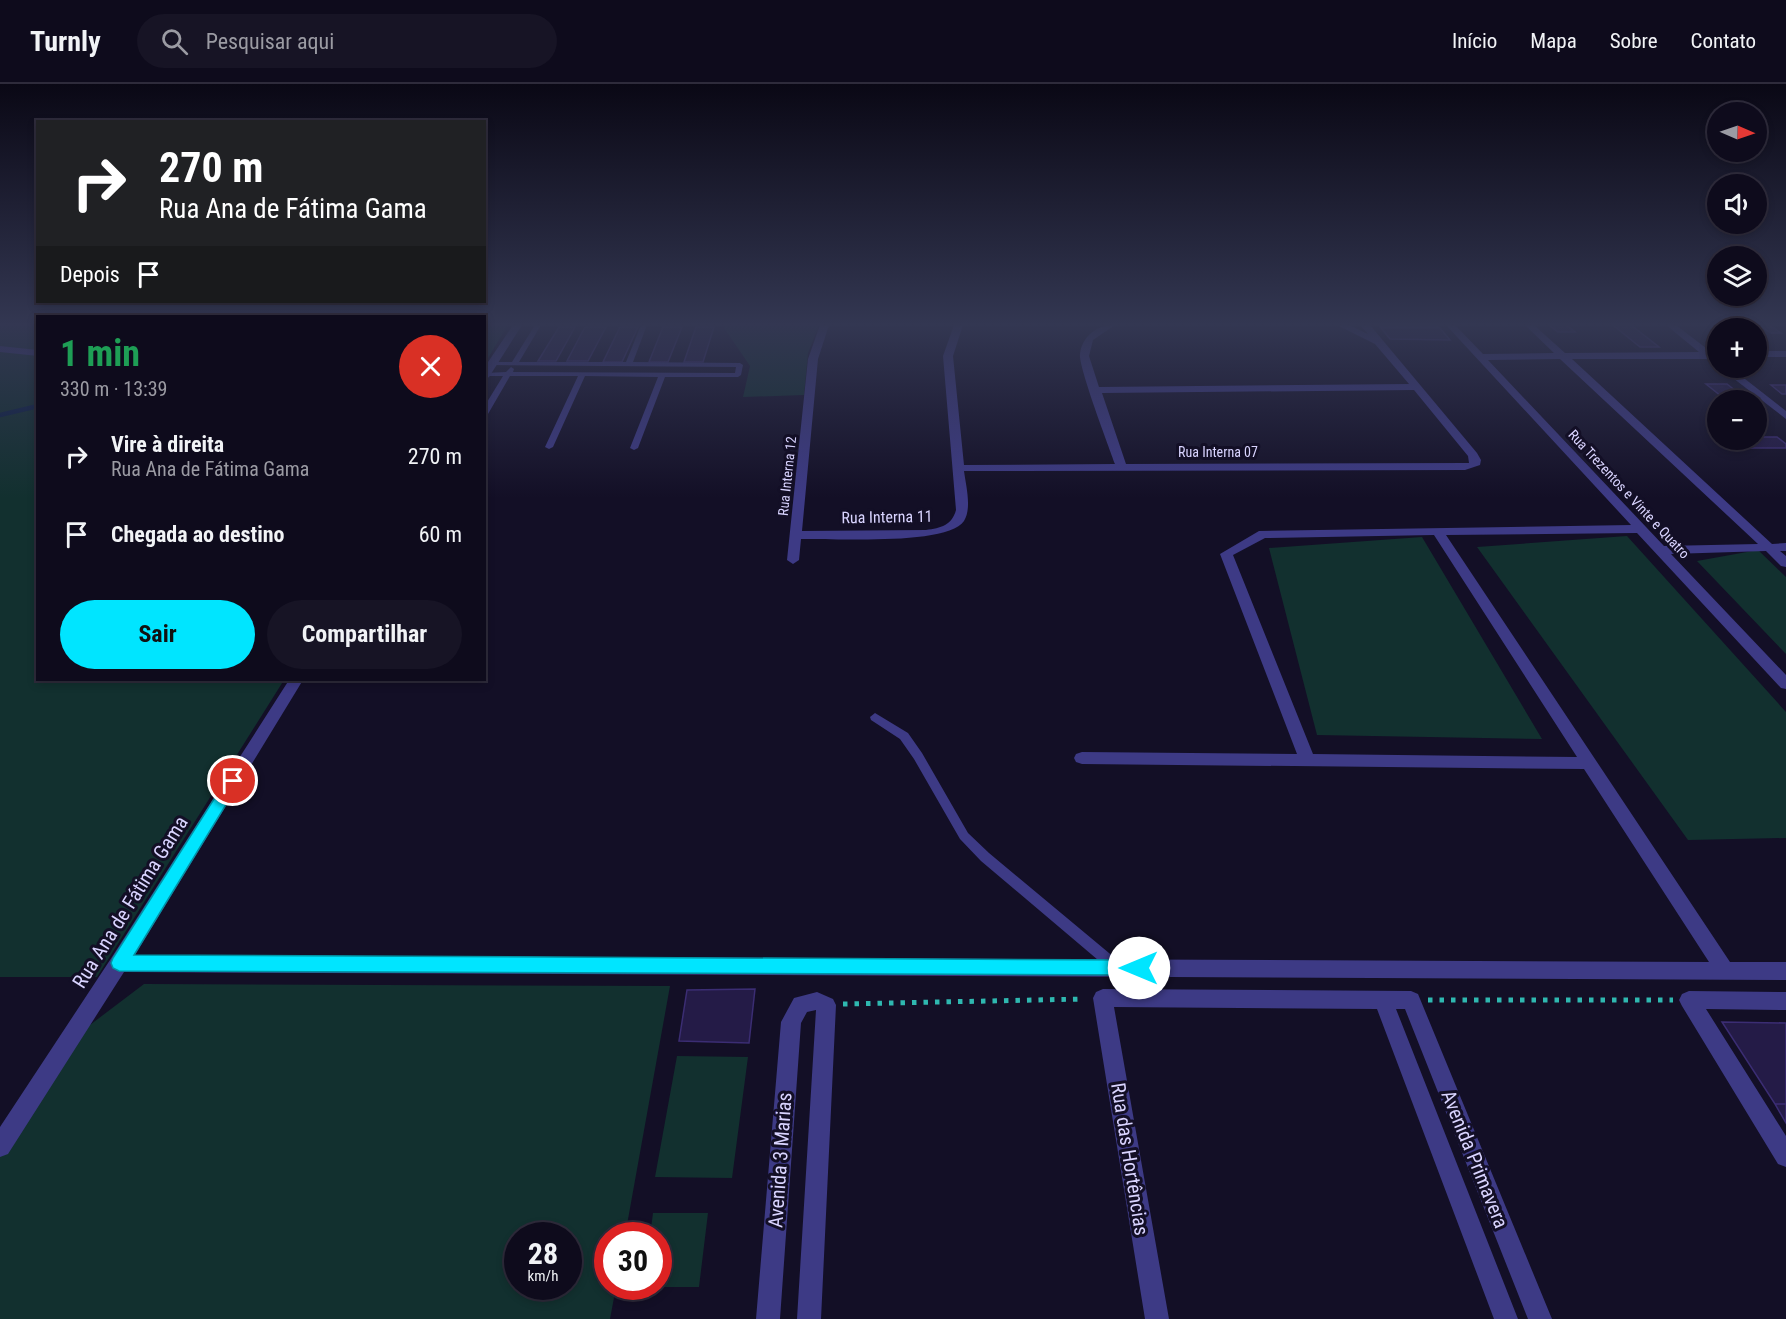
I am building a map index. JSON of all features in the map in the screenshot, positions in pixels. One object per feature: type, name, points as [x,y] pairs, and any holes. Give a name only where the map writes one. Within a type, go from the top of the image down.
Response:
[{"type":"street","name":"Rua Interna 12","points":[[793,560],[811,383]]},
{"type":"street","points":[[951,383],[959,468]]},
{"type":"street","points":[[1093,383],[1120,466]]},
{"type":"street","points":[[1413,383],[1417,387]]},
{"type":"street","name":"Rua Trezentos e Vinte e Quatro","points":[[1505,383],[1786,684]]},
{"type":"street","points":[[1593,383],[1786,563]]},
{"type":"street","points":[[1744,383],[1786,416]]},
{"type":"street","points":[[1097,390],[1417,387]]},
{"type":"street","name":"Rua Interna 07","points":[[959,468],[1465,467],[1475,463],[1473,455],[1417,387]]},
{"type":"street","name":"Rua Interna 11","points":[[795,535],[943,532],[961,519],[959,468]]},
{"type":"street","points":[[1307,760],[1226,554],[1263,534],[1641,529]]},
{"type":"street","points":[[1438,532],[1725,971]]},
{"type":"street","points":[[1661,550],[1786,547]]},
{"type":"street","name":"Rua Ana de Fátima Gama","points":[[0,1146],[119,963],[295,681]]},
{"type":"street","points":[[1082,758],[1589,763]]},
{"type":"street","points":[[119,963],[1786,971]]},
{"type":"street","points":[[1103,998],[1411,1000]]},
{"type":"street","name":"Rua das Hortências","points":[[1103,998],[1156,1319]]},
{"type":"street","name":"Avenida 3 Marias","points":[[768,1319],[791,1022],[801,1004],[818,1000],[826,1005],[809,1319]]},
{"type":"street","name":"Avenida Primavera","points":[[1383,1000],[1506,1319]]},
{"type":"street","name":"Avenida Primavera","points":[[1411,1000],[1540,1319]]},
{"type":"street","points":[[1689,1000],[1786,1001]]},
{"type":"street","points":[[1689,1000],[1786,1156]]},
{"type":"lane","points":[[486,411],[503,383]]},
{"type":"lane","points":[[549,447],[579,383]]},
{"type":"lane","points":[[634,448],[659,383]]},
{"type":"lane","points":[[875,717],[904,736],[964,836],[985,857],[1116,967]]},
{"type":"path","points":[[826,1005],[1103,998]]},
{"type":"path","points":[[1411,1000],[1689,1000]]},
{"type":"green space","points":[[0,383],[36,383],[36,681],[283,681],[97,977],[0,977]]},
{"type":"green space","points":[[746,383],[805,383],[804,395],[743,397]]},
{"type":"green space","points":[[1627,536],[1786,712],[1786,838],[1688,840],[1477,547]]},
{"type":"green space","points":[[1422,537],[1542,739],[1317,735],[1269,548]]},
{"type":"green space","points":[[1758,550],[1786,577],[1786,654],[1697,561]]},
{"type":"green space","points":[[144,984],[670,986],[628,1222],[594,1222],[594,1300],[614,1300],[610,1319],[0,1319],[0,1156],[78,1034]]},
{"type":"green space","points":[[677,1056],[748,1057],[732,1178],[655,1177]]},
{"type":"green space","points":[[653,1213],[708,1213],[699,1287],[672,1287],[672,1222],[652,1222]]},
{"type":"building","points":[[1706,384],[1727,384],[1734,390],[1714,390]]},
{"type":"building","points":[[1771,385],[1786,385],[1786,394],[1782,394]]},
{"type":"building","points":[[1767,437],[1777,437],[1786,444],[1786,448],[1767,448]]},
{"type":"building","points":[[755,989],[749,1043],[679,1041],[687,990]]},
{"type":"building","points":[[1722,1022],[1786,1023],[1786,1104],[1775,1104]]},
{"type":"building","points":[[1775,1104],[1786,1104],[1786,1123]]},
{"type":"waterway","points":[[0,415],[36,406]]},
{"type":"route","points":[[233,781],[119,963],[1139,968]]}]
